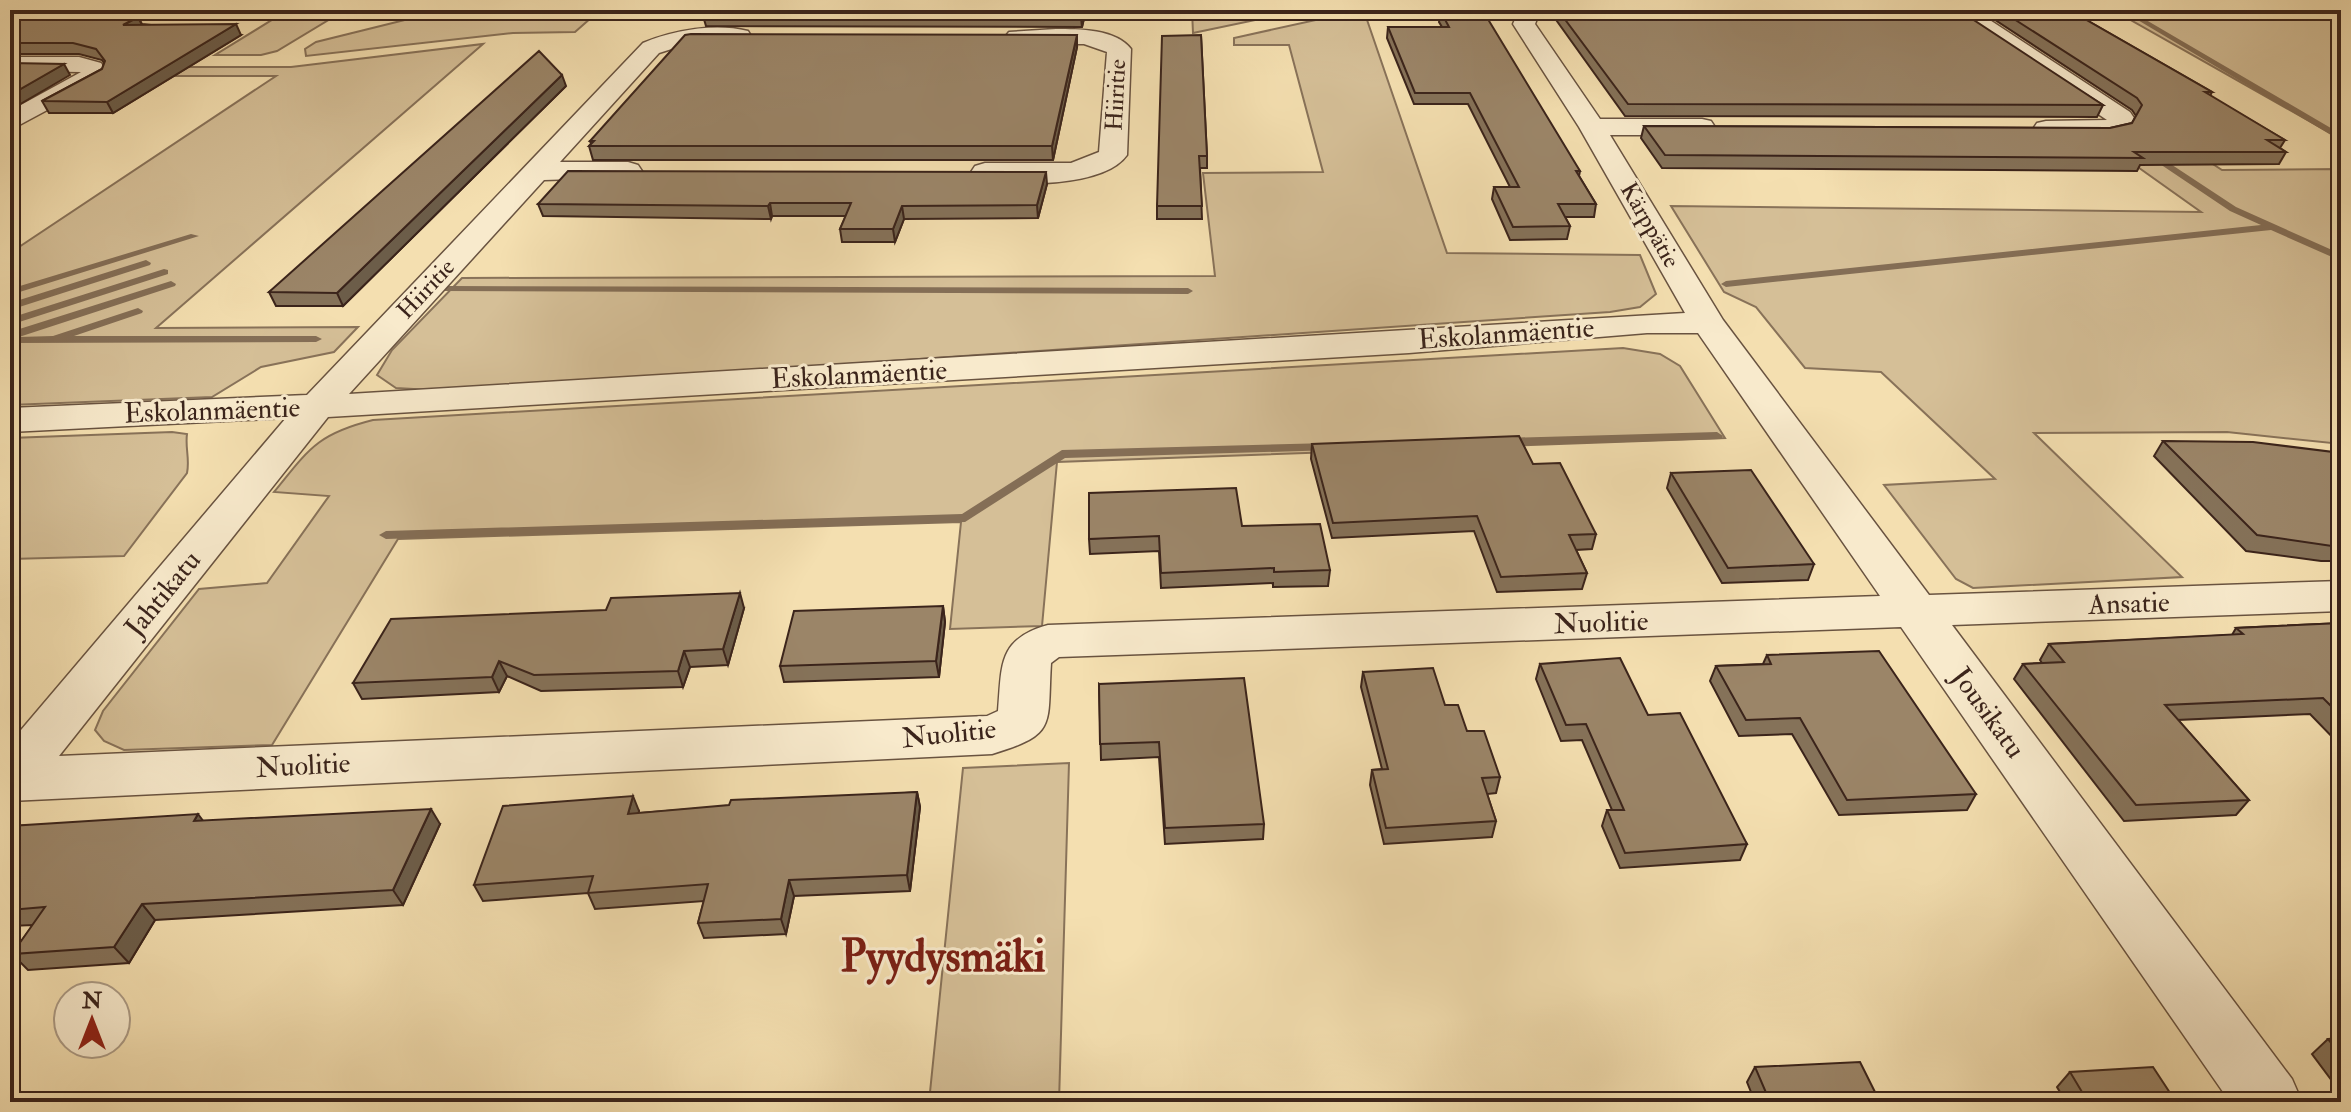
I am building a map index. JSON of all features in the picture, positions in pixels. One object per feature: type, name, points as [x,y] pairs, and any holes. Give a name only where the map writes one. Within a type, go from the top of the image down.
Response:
[{"type":"street","name":"Kärppätie","points":[[1535,10],[1529,11],[1524,24],[1592,127],[1708,323]]},
{"type":"street","points":[[1947,10],[1968,16],[2121,118],[2117,126],[2104,129],[2027,129]]},
{"type":"street","name":"Hiiritie","points":[[316,407],[651,48],[668,40],[694,36],[772,36]]},
{"type":"street","name":"Hiiritie","points":[[958,172],[1067,172],[1090,168],[1113,155],[1119,49],[1108,41],[1084,37],[990,37]]},
{"type":"street","points":[[10,64],[79,64],[92,68],[96,74],[10,122]]},
{"type":"street","points":[[1592,127],[1732,127]]},
{"type":"street","points":[[537,171],[662,171]]},
{"type":"street","name":"Eskolanmäentie","points":[[10,420],[316,407],[1378,344],[1647,323],[1708,323]]},
{"type":"street","name":"Jousikatu","points":[[1708,323],[2269,1102]]},
{"type":"street","name":"Jahtikatu","points":[[11,779],[316,407]]},
{"type":"street","name":"Ansatie","points":[[1916,613],[2341,596]]},
{"type":"street","name":"Nuolitie","points":[[11,779],[992,735],[1022,722],[1027,656],[1048,641],[1916,613]]},
{"type":"shaded area","points":[[288,10],[345,10],[277,51],[261,55],[215,55]]},
{"type":"shaded area","points":[[445,10],[600,10],[575,32],[513,33],[306,56],[305,49],[316,42]]},
{"type":"shaded area","points":[[1192,10],[1303,10],[1193,33]]},
{"type":"shaded area","points":[[2113,10],[2341,10],[2341,139]]},
{"type":"shaded area","points":[[1365,14],[1447,253],[1640,255],[1656,294],[1640,307],[1610,312],[449,391],[396,388],[377,375],[392,350],[462,278],[1215,276],[1203,173],[1323,172],[1289,45],[1234,45],[1234,38],[1334,16]]},
{"type":"shaded area","points":[[483,44],[156,328],[358,327],[334,352],[261,367],[212,397],[10,405],[10,253],[276,76],[121,76],[136,67],[291,67]]},
{"type":"shaded area","points":[[2179,142],[2222,170],[2341,169],[2341,444],[2227,432],[2034,433],[2182,577],[1973,588],[1956,579],[1884,485],[1995,479],[1881,372],[1805,368],[1756,307],[1724,292],[1671,206],[2201,212],[2104,143]]},
{"type":"shaded area","points":[[1623,348],[1660,354],[1680,366],[1725,438],[1057,462],[1042,626],[950,629],[961,522],[398,539],[272,745],[124,750],[104,741],[95,730],[103,711],[199,589],[267,583],[329,496],[274,492],[316,445],[339,431],[373,420]]},
{"type":"shaded area","points":[[187,434],[187,473],[124,556],[10,559],[10,438]]},
{"type":"shaded area","points":[[1069,763],[1059,1102],[929,1102],[963,768]]},
{"type":"building","points":[[10,10],[101,10],[88,17],[138,17],[123,25],[236,24],[107,102],[42,101],[102,69],[105,61],[96,49],[73,43],[10,43]]},
{"type":"building","points":[[708,10],[1083,10],[1081,17],[703,16]]},
{"type":"building","points":[[1558,10],[1951,10],[1963,13],[2103,105],[1628,104]]},
{"type":"building","points":[[2000,10],[2069,10],[2212,92],[2205,92],[2285,140],[2267,140],[2286,152],[2134,152],[2143,158],[1665,155],[1644,126],[2110,128],[2132,123],[2142,105],[2137,98]]},
{"type":"building","points":[[1483,11],[1580,171],[1576,171],[1596,204],[1558,204],[1570,226],[1513,227],[1494,187],[1519,187],[1470,93],[1415,93],[1388,27],[1449,27],[1441,12]]},
{"type":"building","points":[[685,35],[1077,35],[1052,146],[589,146],[594,141],[590,141]]},
{"type":"building","points":[[1201,35],[1207,156],[1199,156],[1202,206],[1157,206],[1162,36]]},
{"type":"building","points":[[539,51],[562,75],[337,293],[269,292]]},
{"type":"building","points":[[10,63],[64,64],[10,95]]},
{"type":"building","points":[[568,171],[1046,172],[1037,205],[902,206],[893,229],[840,229],[851,203],[770,203],[768,206],[538,204]]},
{"type":"building","points":[[1519,436],[1533,464],[1560,463],[1596,534],[1569,535],[1587,573],[1501,577],[1477,516],[1333,523],[1312,444]]},
{"type":"building","points":[[2163,441],[2253,442],[2341,453],[2341,546],[2257,535]]},
{"type":"building","points":[[1751,470],[1814,564],[1728,568],[1671,473]]},
{"type":"building","points":[[1236,488],[1242,526],[1320,524],[1330,570],[1274,572],[1274,568],[1161,573],[1159,536],[1089,539],[1089,493]]},
{"type":"building","points":[[740,593],[723,649],[684,651],[678,671],[534,675],[499,661],[492,677],[353,683],[391,619],[606,610],[611,598]]},
{"type":"building","points":[[943,606],[936,661],[780,666],[794,611]]},
{"type":"building","points":[[2341,623],[2341,716],[2323,698],[2165,705],[2249,800],[2136,805],[2023,664],[2064,662],[2049,644],[2243,634],[2236,628]]},
{"type":"building","points":[[1879,651],[1976,794],[1847,800],[1800,718],[1746,720],[1716,666],[1771,664],[1767,655]]},
{"type":"building","points":[[1620,658],[1648,715],[1680,713],[1747,844],[1625,853],[1607,810],[1624,810],[1586,724],[1566,725],[1540,664]]},
{"type":"building","points":[[1433,668],[1445,705],[1458,705],[1467,731],[1484,731],[1500,777],[1482,778],[1496,821],[1386,828],[1372,770],[1388,769],[1363,672]]},
{"type":"building","points":[[1244,678],[1264,824],[1165,828],[1159,742],[1100,744],[1099,684]]},
{"type":"building","points":[[917,792],[907,875],[789,880],[781,919],[698,923],[708,884],[588,893],[593,876],[474,885],[503,806],[633,796],[628,814],[729,805],[731,800]]},
{"type":"building","points":[[431,809],[393,890],[142,904],[114,947],[12,954],[45,907],[10,910],[10,826],[198,814],[194,821]]},
{"type":"building","points":[[2341,1038],[2341,1055],[2328,1039]]},
{"type":"building","points":[[1860,1062],[1880,1102],[1770,1102],[1755,1067]]},
{"type":"building","points":[[2153,1067],[2176,1102],[2088,1102],[2070,1072]]},
{"type":"waterway","points":[[2124,10],[2341,138]]},
{"type":"waterway","points":[[2160,160],[2233,209],[2341,258]]},
{"type":"waterway","points":[[1726,284],[2271,227]]},
{"type":"waterway","points":[[10,292],[194,236]]},
{"type":"waterway","points":[[10,307],[146,263]]},
{"type":"waterway","points":[[10,322],[164,272]]},
{"type":"waterway","points":[[10,336],[171,284]]},
{"type":"waterway","points":[[448,289],[1188,291]]},
{"type":"waterway","points":[[58,338],[138,311]]},
{"type":"waterway","points":[[10,340],[316,339]]},
{"type":"waterway","points":[[1503,442],[1717,436]]},
{"type":"waterway","points":[[386,535],[965,518],[1062,454],[1330,447]]},
{"type":"district","name":"Pyydysmäki","points":[[943,957]]}]
